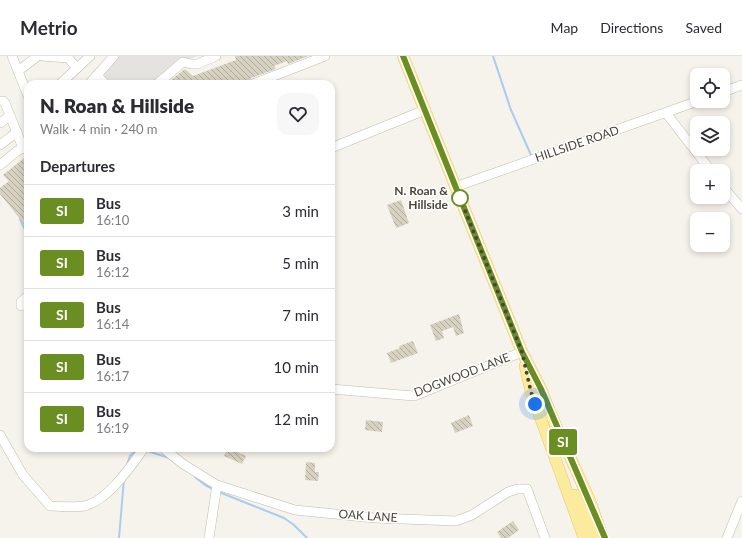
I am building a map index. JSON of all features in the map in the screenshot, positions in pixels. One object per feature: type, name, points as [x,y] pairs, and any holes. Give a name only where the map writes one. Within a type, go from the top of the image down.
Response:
[{"type":"main road","points":[[403,56],[522,352],[541,389],[590,501],[601,537]]},
{"type":"main road","points":[[522,352],[531,392],[562,476],[581,535]]},
{"type":"main road","points":[[562,476],[573,492],[586,518],[601,537]]},
{"type":"street","points":[[12,56],[24,86]]},
{"type":"street","points":[[18,71],[38,56]]},
{"type":"street","points":[[42,56],[68,58],[77,68]]},
{"type":"street","points":[[64,80],[90,56]]},
{"type":"street","points":[[92,80],[114,56]]},
{"type":"street","points":[[162,80],[183,62],[197,64],[216,56]]},
{"type":"street","points":[[264,80],[322,56]]},
{"type":"street","points":[[96,75],[101,80]]},
{"type":"street","points":[[730,89],[742,85]]},
{"type":"street","points":[[0,101],[5,103],[16,132],[24,145]]},
{"type":"street","name":"HILLSIDE ROAD","points":[[456,186],[690,104]]},
{"type":"street","points":[[335,146],[425,110]]},
{"type":"street","points":[[666,113],[705,164]]},
{"type":"street","points":[[0,123],[10,116]]},
{"type":"street","points":[[0,145],[16,132]]},
{"type":"street","points":[[0,165],[24,148]]},
{"type":"street","points":[[730,195],[742,209]]},
{"type":"street","points":[[21,306],[21,302],[24,299]]},
{"type":"street","name":"DOGWOOD LANE","points":[[335,389],[414,396],[522,352]]},
{"type":"street","points":[[0,435],[23,475],[50,506],[85,506],[104,496],[120,480],[141,452]]},
{"type":"street","name":"OAK LANE","points":[[168,452],[183,464],[217,485],[295,510],[374,518],[456,521],[472,515],[508,492],[527,488],[546,538]]},
{"type":"street","points":[[209,538],[217,485]]},
{"type":"street","points":[[727,538],[742,501]]},
{"type":"shaded area","points":[[119,56],[198,56],[176,64],[158,80],[97,80]]},
{"type":"building","points":[[235,56],[308,56],[288,64],[287,61],[274,66],[276,69],[251,78],[249,80],[171,80],[185,69],[193,76],[236,60]]},
{"type":"building","points":[[24,158],[24,224],[0,194],[0,188],[9,181],[3,175]]},
{"type":"building","points":[[401,200],[409,223],[396,228],[387,205]]},
{"type":"building","points":[[459,314],[464,333],[456,336],[453,327],[442,331],[444,338],[436,341],[430,325]]},
{"type":"building","points":[[413,341],[418,353],[391,363],[387,353],[400,348],[399,346]]},
{"type":"building","points":[[469,415],[473,426],[455,433],[451,423]]},
{"type":"building","points":[[366,420],[383,422],[382,432],[365,430]]},
{"type":"building","points":[[226,452],[237,452],[246,456],[242,464],[224,456]]},
{"type":"building","points":[[306,462],[315,463],[315,472],[319,472],[318,481],[305,480]]},
{"type":"building","points":[[513,521],[519,530],[508,538],[501,538],[497,532]]},
{"type":"waterway","points":[[493,56],[511,110],[531,155]]},
{"type":"waterway","points":[[20,219],[24,228]]},
{"type":"waterway","points":[[127,465],[130,456],[134,452]]},
{"type":"waterway","points":[[151,452],[169,458]]},
{"type":"waterway","points":[[195,477],[213,489]]},
{"type":"waterway","points":[[119,538],[124,479]]},
{"type":"waterway","points":[[219,492],[284,518],[294,525],[307,538]]},
{"type":"bus line","name":"SI","points":[[403,56],[522,352],[541,389],[605,538]]},
{"type":"place","name":"N. Roan & Hillside","points":[[460,198]]},
{"type":"route","points":[[460,198],[522,352],[535,404]]}]
